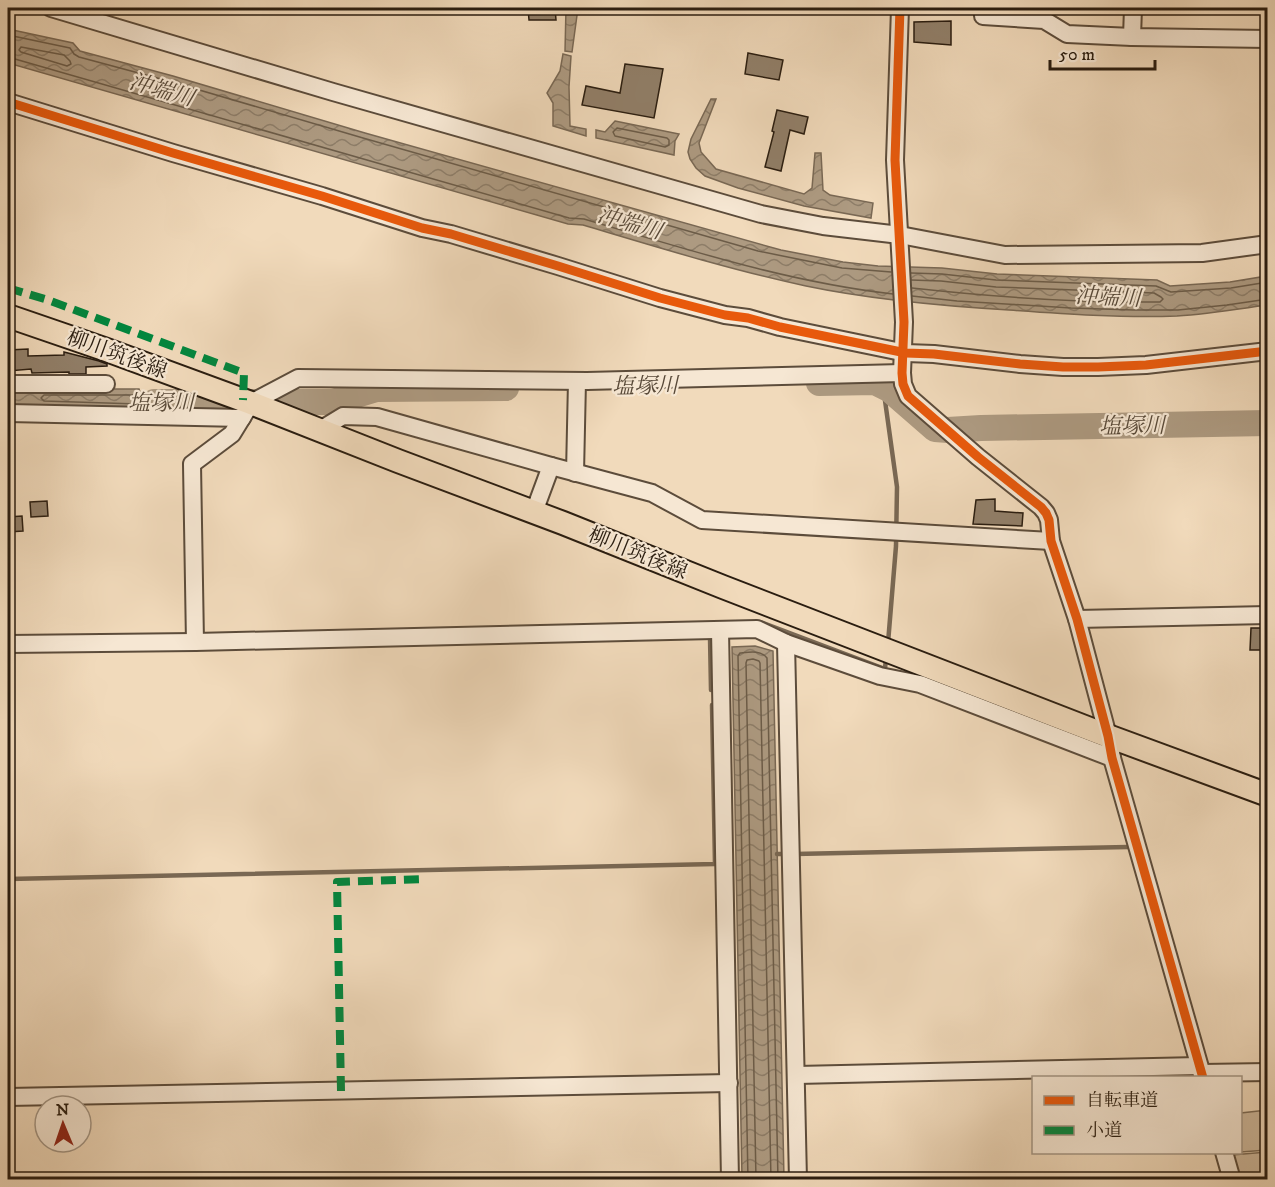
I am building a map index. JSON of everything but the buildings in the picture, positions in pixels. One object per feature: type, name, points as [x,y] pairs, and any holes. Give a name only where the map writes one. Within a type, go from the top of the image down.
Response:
[{"type":"main road","name":"柳川筑後線","points":[[8,316],[104,349],[247,411],[320,430],[534,512],[1110,747],[1268,795]]},
{"type":"street","points":[[51,8],[333,92],[761,214],[900,243],[1005,255],[1202,253],[1268,244]]},
{"type":"street","points":[[900,8],[895,160],[904,322],[903,384],[908,396],[978,457],[1041,507],[1049,520],[1050,541],[1077,619],[1110,747],[1201,1072]]},
{"type":"street","points":[[983,8],[983,16],[1044,20],[1067,34],[1268,39]]},
{"type":"street","points":[[1132,37],[1133,8]]},
{"type":"street","points":[[8,102],[660,298],[725,315],[903,352],[1020,364],[1098,368],[1268,351]]},
{"type":"street","points":[[195,642],[192,464],[232,434],[247,411],[298,378],[577,381],[902,373]]},
{"type":"street","points":[[575,473],[577,381]]},
{"type":"street","points":[[8,384],[106,384]]},
{"type":"street","points":[[8,413],[247,411]]},
{"type":"street","points":[[320,430],[343,416],[377,417],[652,493],[702,520],[1050,541]]},
{"type":"street","points":[[534,512],[551,466]]},
{"type":"street","points":[[1077,619],[1268,615]]},
{"type":"street","points":[[8,644],[756,629],[786,643],[880,676],[920,684],[1110,747]]},
{"type":"street","points":[[720,630],[730,1179]]},
{"type":"street","points":[[786,643],[798,1179]]},
{"type":"street","points":[[797,1075],[1268,1072]]},
{"type":"street","points":[[8,1097],[729,1083]]},
{"type":"street","points":[[1225,1154],[1232,1179]]},
{"type":"shaded area","points":[[1267,1110],[1267,1150],[1242,1152],[1242,1113]]},
{"type":"shaded area","points":[[1267,1152],[1267,1179],[1239,1179],[1232,1155]]},
{"type":"water","points":[[566,8],[578,8],[572,52],[565,51]]},
{"type":"water","name":"沖端川","points":[[8,29],[73,43],[80,51],[781,250],[878,266],[942,268],[997,274],[1157,280],[1170,286],[1230,282],[1267,276],[1267,305],[1177,316],[1093,315],[907,302],[778,280],[583,225],[568,224],[8,63]]},
{"type":"water","points":[[563,54],[571,56],[570,126],[586,129],[586,136],[553,126],[553,103],[547,93],[560,71]]},
{"type":"water","points":[[711,99],[716,99],[699,143],[701,152],[716,169],[804,194],[812,188],[815,153],[821,153],[823,190],[830,195],[873,203],[871,218],[804,206],[738,188],[705,176],[696,168],[688,152],[691,139]]},
{"type":"water","points":[[615,121],[679,134],[675,141],[674,155],[596,138],[596,130],[605,132]]},
{"type":"water","name":"塩塚川","points":[[8,389],[139,389],[140,392],[187,397],[196,411],[8,407]]},
{"type":"water","points":[[755,646],[773,651],[784,1179],[742,1179],[732,647]]},
{"type":"waterway","name":"塩塚川","points":[[819,383],[875,382],[889,389],[935,429],[1268,423]]},
{"type":"waterway","points":[[883,386],[897,487],[896,546],[888,643]]},
{"type":"waterway","name":"塩塚川","points":[[154,402],[333,402],[376,389],[506,388]]},
{"type":"waterway","points":[[760,622],[885,669],[886,657]]},
{"type":"waterway","points":[[710,637],[711,690]]},
{"type":"waterway","points":[[8,879],[715,864],[712,705]]},
{"type":"waterway","points":[[795,854],[1128,847]]},
{"type":"waterway","points":[[777,854],[787,854]]},
{"type":"marked path","points":[[8,288],[48,300],[244,373],[243,400]]},
{"type":"marked path","points":[[341,1091],[337,882],[424,879]]},
{"type":"cycle path","points":[[900,8],[895,160],[904,322],[903,384],[908,396],[1046,513],[1051,541],[1077,619],[1112,758],[1202,1076]]},
{"type":"cycle path","points":[[8,102],[660,298],[725,315],[906,353],[1020,364],[1098,367],[1146,365],[1268,351]]}]
